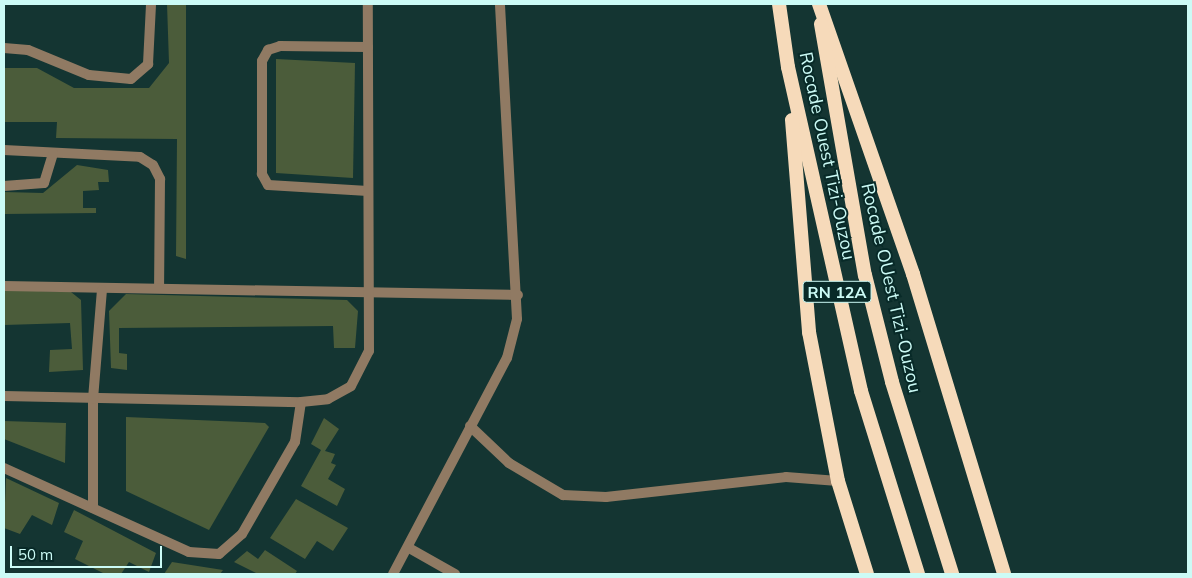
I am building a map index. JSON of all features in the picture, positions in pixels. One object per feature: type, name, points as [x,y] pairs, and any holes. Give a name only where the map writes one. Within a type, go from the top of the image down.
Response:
[{"type":"highway","name":"Rocade Ouest Tizi-Ouzou","points":[[779,4],[788,67],[861,391],[918,574]]},
{"type":"highway","points":[[819,4],[913,274],[1004,574]]},
{"type":"highway","name":"Rocade OUest Tizi-Ouzou","points":[[819,4],[837,136],[866,275],[892,382],[952,574]]},
{"type":"highway","points":[[788,67],[809,332],[838,481],[867,574]]},
{"type":"street","points":[[4,48],[28,50],[89,75],[131,79],[148,64],[151,4]]},
{"type":"street","points":[[4,396],[302,402],[340,394],[360,376],[369,351],[368,4]]},
{"type":"street","points":[[393,574],[409,548],[470,426],[507,358],[518,295],[500,4]]},
{"type":"street","points":[[368,47],[280,46],[268,50],[262,61],[262,174],[268,185],[368,191]]},
{"type":"street","points":[[4,150],[140,157],[153,165],[160,179],[159,288]]},
{"type":"street","points":[[4,186],[44,183],[53,153]]},
{"type":"street","points":[[4,286],[102,290],[159,288],[518,295]]},
{"type":"street","points":[[93,508],[93,399],[102,290]]},
{"type":"street","points":[[4,468],[188,552],[209,556],[228,549],[242,534],[295,442],[302,402]]},
{"type":"street","points":[[470,426],[509,463],[563,495],[606,497],[786,477],[838,481]]},
{"type":"street","points":[[409,548],[454,574]]},
{"type":"green space","points":[[167,4],[186,4],[186,259],[176,256],[177,139],[56,138],[57,122],[4,122],[4,68],[37,68],[74,88],[149,88],[169,63]]},
{"type":"green space","points":[[276,59],[355,63],[353,178],[276,173]]},
{"type":"green space","points":[[77,165],[108,170],[109,182],[98,182],[99,190],[83,191],[83,208],[96,208],[96,213],[4,214],[4,192],[43,193]]},
{"type":"green space","points":[[4,290],[71,292],[81,300],[83,370],[49,372],[50,350],[72,349],[70,323],[4,325]]},
{"type":"green space","points":[[126,294],[347,300],[358,311],[355,348],[334,348],[333,326],[119,328],[119,353],[127,354],[127,370],[111,368],[109,311]]},
{"type":"green space","points":[[126,417],[265,423],[269,427],[209,530],[126,491]]},
{"type":"green space","points":[[324,418],[339,429],[325,451],[335,454],[331,463],[336,465],[328,479],[345,489],[337,506],[301,486],[321,450],[311,444]]},
{"type":"green space","points":[[4,421],[66,423],[65,463],[4,439]]},
{"type":"green space","points":[[6,478],[59,503],[52,525],[32,515],[20,534],[4,528]]},
{"type":"green space","points":[[296,499],[348,528],[333,551],[317,541],[305,559],[270,538]]},
{"type":"green space","points":[[74,510],[156,553],[149,572],[129,562],[121,574],[105,574],[75,559],[83,541],[64,532]]},
{"type":"green space","points":[[265,550],[297,571],[295,574],[258,574],[234,562],[247,551],[258,559]]},
{"type":"green space","points":[[172,562],[223,570],[220,574],[164,574]]}]
